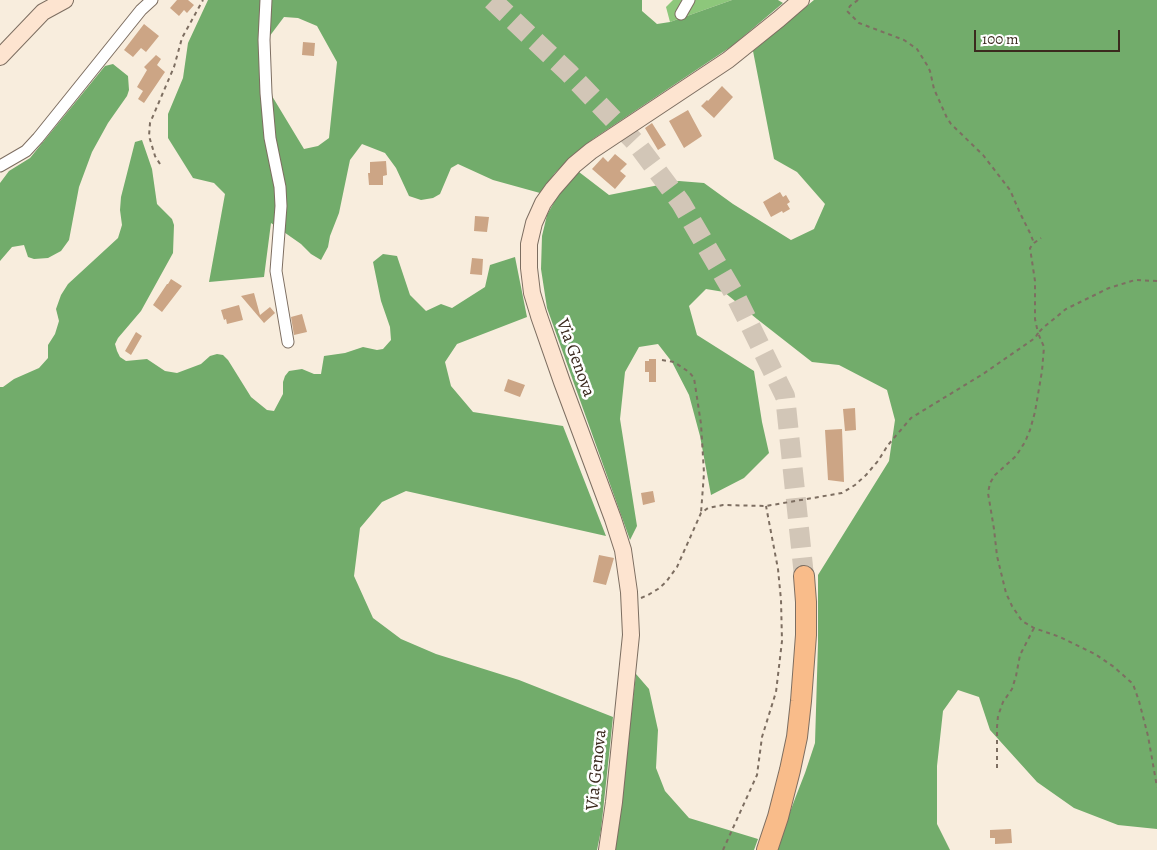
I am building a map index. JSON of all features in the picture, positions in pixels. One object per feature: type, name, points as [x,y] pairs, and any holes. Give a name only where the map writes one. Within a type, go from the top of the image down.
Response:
[{"type":"highway","points":[[767,850],[790,770],[802,701],[806,635],[804,576]]},
{"type":"main road","points":[[0,57],[43,12],[65,0]]},
{"type":"main road","name":"Via Genova","points":[[607,850],[614,802],[631,635],[623,550],[611,512],[539,316],[532,293],[529,244],[534,223],[543,203],[574,165],[591,151],[728,60],[774,24],[800,0]]},
{"type":"street","points":[[0,166],[26,151],[38,138],[141,10],[152,0]]},
{"type":"street","points":[[266,0],[264,40],[267,102],[270,138],[280,187],[281,206],[276,271],[288,342]]},
{"type":"street","points":[[681,14],[689,0]]},
{"type":"path","points":[[160,164],[155,156],[149,136],[150,123],[174,67],[182,38],[203,0]]},
{"type":"path","points":[[858,0],[847,11],[860,23],[904,40],[917,49],[927,65],[934,90],[947,118],[983,154],[1010,190],[1034,243]]},
{"type":"path","points":[[1041,238],[1030,248],[1035,281],[1035,320],[1038,334],[1044,347],[1042,371],[1035,412],[1025,442],[1016,456],[995,475],[990,483],[988,493],[997,556],[1006,593],[1022,621],[1034,628],[1060,637],[1096,654],[1133,684],[1148,736],[1157,788]]},
{"type":"path","points":[[701,513],[708,508],[723,505],[766,506],[842,492],[855,485],[866,475],[911,418],[983,374],[1035,338],[1044,327],[1066,309],[1109,288],[1135,280],[1157,281]]},
{"type":"path","points":[[629,602],[648,595],[666,582],[677,567],[701,513],[704,463],[701,424],[694,378],[689,372],[674,362],[662,360]]},
{"type":"path","points":[[723,850],[757,774],[762,737],[776,692],[782,641],[781,600],[778,569],[766,506]]},
{"type":"path","points":[[997,768],[998,716],[1003,702],[1012,689],[1020,655],[1034,628]]},
{"type":"green space","points":[[208,0],[642,0],[642,11],[657,24],[670,22],[732,0],[778,0],[783,3],[732,46],[593,139],[555,173],[540,193],[493,180],[458,164],[451,168],[440,194],[433,198],[421,200],[409,196],[396,168],[385,153],[362,144],[350,160],[339,213],[328,247],[321,260],[271,223],[264,277],[209,282],[225,194],[214,183],[193,178],[168,138],[168,114],[183,78],[188,43]],"holes":[[[284,17],[298,18],[317,26],[337,62],[329,138],[318,146],[304,149],[272,96],[269,37]]]},
{"type":"green space","points":[[673,0],[732,0],[670,22],[666,7]]},
{"type":"green space","points":[[814,0],[1157,0],[1157,829],[1118,825],[1074,808],[1037,782],[990,730],[979,697],[958,690],[943,711],[937,766],[937,824],[950,850],[776,850],[815,743],[818,575],[889,461],[895,420],[887,390],[839,365],[812,362],[724,292],[706,289],[689,306],[697,335],[754,371],[769,453],[744,478],[711,495],[700,436],[689,395],[672,362],[658,344],[639,347],[625,372],[620,419],[637,526],[630,540],[547,308],[541,269],[542,236],[547,215],[558,195],[579,172],[609,195],[679,181],[704,183],[733,204],[791,240],[814,229],[825,204],[797,172],[774,159],[753,51]]},
{"type":"green space","points":[[113,64],[128,76],[129,90],[92,152],[79,187],[69,240],[61,251],[48,258],[34,259],[28,257],[24,245],[12,247],[0,261],[0,183],[9,171],[30,158],[105,66]]},
{"type":"green space","points":[[142,140],[152,169],[157,204],[172,219],[174,225],[173,253],[141,311],[118,338],[115,344],[117,351],[120,357],[126,361],[147,359],[165,371],[177,373],[201,364],[210,356],[223,355],[251,397],[267,410],[274,411],[283,394],[283,382],[289,371],[302,369],[314,374],[321,374],[324,356],[345,353],[363,347],[377,350],[383,349],[391,340],[390,327],[381,301],[373,262],[383,254],[397,256],[410,295],[426,311],[441,304],[452,308],[485,287],[490,265],[515,257],[527,317],[457,344],[445,362],[451,386],[473,412],[563,426],[606,536],[406,491],[382,502],[360,528],[354,576],[373,618],[401,639],[436,654],[519,680],[613,717],[601,830],[597,850],[0,850],[0,387],[39,368],[48,358],[48,345],[55,334],[59,321],[56,309],[61,295],[68,284],[118,238],[122,225],[121,197],[135,142]]},
{"type":"green space","points":[[636,674],[649,689],[658,730],[656,768],[665,791],[689,818],[758,839],[754,850],[615,850]]},
{"type":"building","points":[[177,0],[188,0],[194,5],[187,13],[184,10],[179,16],[170,8]]},
{"type":"building","points":[[144,24],[159,36],[146,52],[141,48],[133,57],[124,50]]},
{"type":"building","points":[[303,42],[315,43],[314,56],[302,55]]},
{"type":"building","points":[[156,55],[161,59],[157,65],[165,72],[144,103],[138,99],[143,91],[137,87],[147,70],[144,67]]},
{"type":"building","points":[[722,86],[733,97],[714,118],[701,106]]},
{"type":"building","points":[[688,110],[702,136],[684,148],[669,121]]},
{"type":"building","points":[[652,123],[666,145],[658,150],[645,128]]},
{"type":"building","points":[[615,154],[627,164],[620,171],[626,176],[615,189],[592,169],[603,157],[608,162]]},
{"type":"building","points":[[386,161],[387,175],[383,176],[383,185],[369,185],[368,173],[370,173],[370,162]]},
{"type":"building","points":[[780,192],[783,197],[786,195],[790,202],[787,204],[790,209],[771,217],[763,202]]},
{"type":"building","points":[[475,216],[489,217],[487,232],[474,231]]},
{"type":"building","points":[[472,258],[483,259],[482,275],[470,274]]},
{"type":"building","points":[[171,279],[182,286],[162,312],[153,305]]},
{"type":"building","points":[[254,293],[260,315],[270,307],[275,313],[264,323],[241,296]]},
{"type":"building","points":[[239,305],[243,320],[227,324],[221,310]]},
{"type":"building","points":[[302,314],[307,332],[294,335],[291,317]]},
{"type":"building","points":[[136,332],[142,336],[131,355],[125,351]]},
{"type":"building","points":[[649,359],[656,359],[656,382],[649,382],[649,372],[645,372],[645,361],[649,361]]},
{"type":"building","points":[[508,379],[525,385],[520,397],[504,391]]},
{"type":"building","points":[[855,408],[856,430],[845,431],[843,409]]},
{"type":"building","points":[[842,429],[844,482],[828,480],[825,430]]},
{"type":"building","points":[[653,491],[655,502],[643,505],[641,493]]},
{"type":"building","points":[[599,555],[614,558],[606,585],[593,582]]},
{"type":"building","points":[[1011,829],[1012,843],[995,844],[995,838],[990,838],[990,830]]},
{"type":"tunnel","points":[[492,0],[569,73],[637,144],[681,203],[736,297],[785,396],[804,576]]}]
